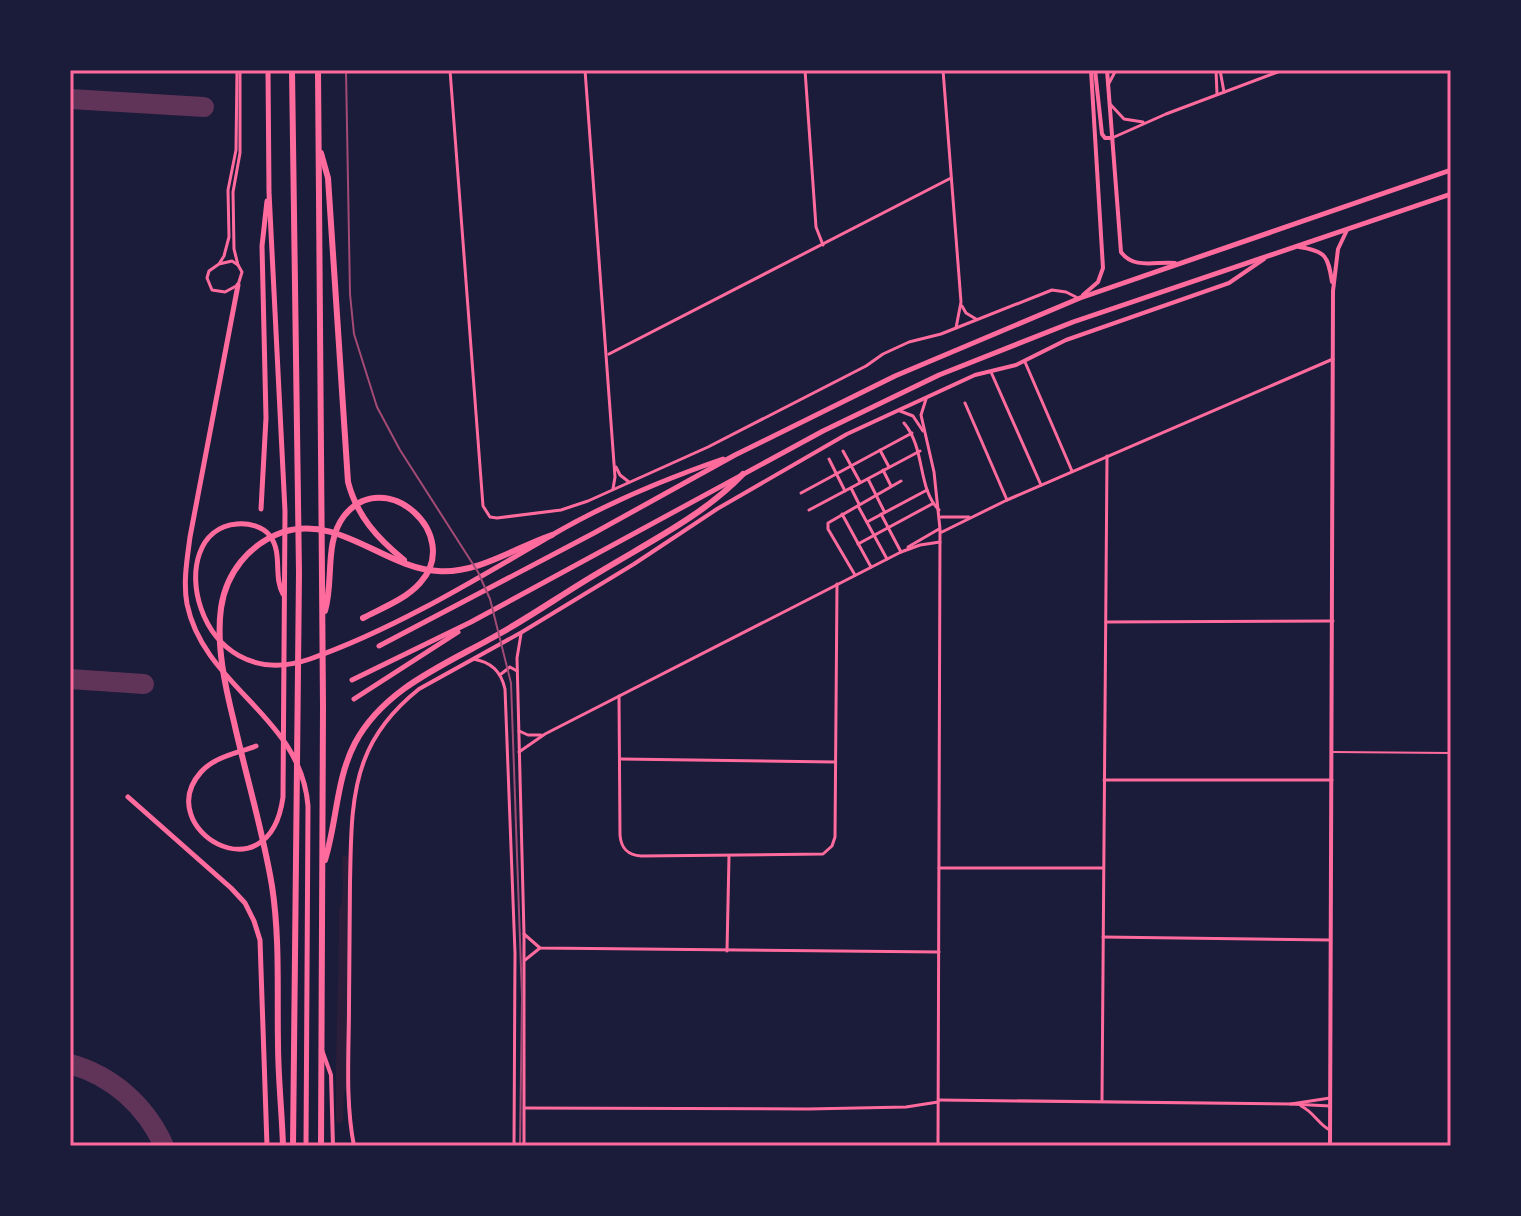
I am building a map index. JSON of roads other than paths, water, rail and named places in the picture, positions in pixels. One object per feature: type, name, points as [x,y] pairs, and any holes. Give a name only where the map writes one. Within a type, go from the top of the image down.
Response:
[{"type":"highway","points":[[292,70],[299,573],[293,1146]]},
{"type":"highway","points":[[318,70],[323,868],[321,1146]]},
{"type":"highway","points":[[319,151],[328,178],[347,469],[352,495],[373,531],[410,564]]},
{"type":"highway","points":[[323,868],[349,757],[363,729],[383,706],[406,686],[518,623],[707,506],[743,474]]},
{"type":"highway","points":[[322,618],[331,587],[333,545],[345,515],[364,502],[375,499],[398,501],[418,514],[425,524],[432,548],[428,572],[413,590],[363,618]]},
{"type":"highway","points":[[283,1146],[278,1064],[277,945],[269,870],[224,673],[220,624],[226,588],[251,551],[273,536],[299,529],[334,533],[410,564],[428,570],[447,571],[473,567],[552,535]]},
{"type":"main road","points":[[256,746],[209,765],[201,772],[191,790],[194,822],[203,835],[223,847],[250,848],[267,838],[274,831],[281,809],[285,511],[269,192],[268,70]]},
{"type":"main road","points":[[379,646],[735,455],[895,376],[1079,299],[1451,170]]},
{"type":"main road","points":[[261,509],[266,418],[262,238],[269,192]]},
{"type":"main road","points":[[352,680],[471,622],[886,400],[974,360],[1073,322],[1451,194]]},
{"type":"main road","points":[[238,285],[190,537],[186,593],[197,633],[212,658],[288,745],[299,764],[305,785],[308,806],[306,1146]]},
{"type":"main road","points":[[283,595],[278,584],[278,559],[274,543],[264,530],[248,524],[231,525],[209,539],[199,560],[196,588],[206,623],[228,649],[252,661],[280,666],[298,663],[345,645],[633,495],[735,455]]},
{"type":"main road","points":[[354,699],[471,622]]},
{"type":"main road","points":[[128,797],[231,888],[245,903],[254,921],[263,959],[267,1146]]},
{"type":"street","points":[[238,70],[240,153],[233,192],[234,249],[242,275],[238,285],[225,292],[217,292],[210,288],[207,281],[208,274],[219,264],[226,251],[229,237],[228,190],[236,150],[238,70]]},
{"type":"street","points":[[450,70],[483,506],[486,514],[497,518],[570,507],[613,489],[774,414],[895,348],[1052,290],[1066,292],[1079,299],[1098,282],[1103,268],[1093,70]]},
{"type":"street","points":[[585,70],[608,354],[615,477],[613,489]]},
{"type":"street","points":[[805,70],[816,227],[823,245]]},
{"type":"street","points":[[943,70],[961,302],[956,328]]},
{"type":"street","points":[[1093,70],[1105,138],[1112,138],[1283,70]]},
{"type":"street","points":[[1107,70],[1121,252],[1134,263],[1178,264]]},
{"type":"street","points":[[1108,85],[1116,70]]},
{"type":"street","points":[[1218,70],[1224,92]]},
{"type":"street","points":[[1217,94],[1218,70]]},
{"type":"street","points":[[1109,103],[1124,119],[1147,122]]},
{"type":"street","points":[[608,354],[951,178]]},
{"type":"street","points":[[1330,1146],[1333,291],[1338,249],[1347,230]]},
{"type":"street","points":[[1297,246],[1315,250],[1326,258],[1333,291]]},
{"type":"street","points":[[354,1146],[350,1120],[351,855],[358,780],[363,762],[380,729],[404,701],[419,689],[522,632],[643,559],[717,509],[847,434],[927,396],[990,371],[1025,362],[1066,340],[1229,283],[1270,255]]},
{"type":"street","points":[[219,264],[228,261],[238,265]]},
{"type":"street","points":[[961,302],[966,313],[976,319]]},
{"type":"street","points":[[519,752],[545,734],[940,531],[1333,359]]},
{"type":"street","points":[[1025,362],[1072,471]]},
{"type":"street","points":[[990,371],[1041,485]]},
{"type":"street","points":[[927,396],[921,415],[940,517],[938,1146]]},
{"type":"street","points":[[965,403],[1007,500]]},
{"type":"street","points":[[896,410],[913,416],[925,434]]},
{"type":"street","points":[[904,423],[920,451],[927,490],[939,510]]},
{"type":"street","points":[[801,493],[912,433]]},
{"type":"street","points":[[880,450],[889,467]]},
{"type":"street","points":[[843,451],[860,482]]},
{"type":"street","points":[[809,510],[920,451]]},
{"type":"street","points":[[1102,1100],[1107,456]]},
{"type":"street","points":[[829,459],[845,491]]},
{"type":"street","points":[[614,464],[620,475],[629,482]]},
{"type":"street","points":[[883,470],[891,486]]},
{"type":"street","points":[[868,479],[889,528],[903,551]]},
{"type":"street","points":[[855,575],[828,526],[829,520],[901,481]]},
{"type":"street","points":[[851,488],[887,559]]},
{"type":"street","points":[[867,522],[927,490]]},
{"type":"street","points":[[858,544],[933,504]]},
{"type":"street","points":[[841,513],[871,567]]},
{"type":"street","points":[[940,517],[969,517]]},
{"type":"street","points":[[903,551],[940,542]]},
{"type":"street","points":[[619,696],[620,842],[629,853],[641,856],[818,855],[832,846],[835,837],[837,584]]},
{"type":"street","points":[[1106,622],[1333,621]]},
{"type":"street","points":[[522,632],[517,671],[524,934],[524,1146]]},
{"type":"street","points":[[473,659],[489,664],[501,675],[505,689],[515,953],[514,1146]]},
{"type":"street","points":[[501,675],[505,668],[517,671]]},
{"type":"street","points":[[519,731],[534,736],[545,734]]},
{"type":"street","points":[[621,759],[835,762]]},
{"type":"street","points":[[1104,780],[1332,780]]},
{"type":"street","points":[[727,951],[729,856]]},
{"type":"street","points":[[939,868],[1103,868]]},
{"type":"street","points":[[524,934],[540,948]]},
{"type":"street","points":[[1103,937],[1330,940]]},
{"type":"street","points":[[524,960],[540,948],[939,952]]},
{"type":"street","points":[[322,1049],[331,1075],[333,1146]]},
{"type":"street","points":[[525,1108],[850,1108],[917,1106],[938,1101],[1102,1100],[1291,1104],[1330,1098]]},
{"type":"street","points":[[1291,1104],[1330,1106]]},
{"type":"street","points":[[1301,1106],[1330,1130]]},
{"type":"lane","points":[[1332,752],[1451,753]]},
{"type":"railway","points":[[346,70],[350,294],[354,334],[377,407],[400,450],[478,572],[490,599],[511,683],[522,997],[520,1146]]}]
